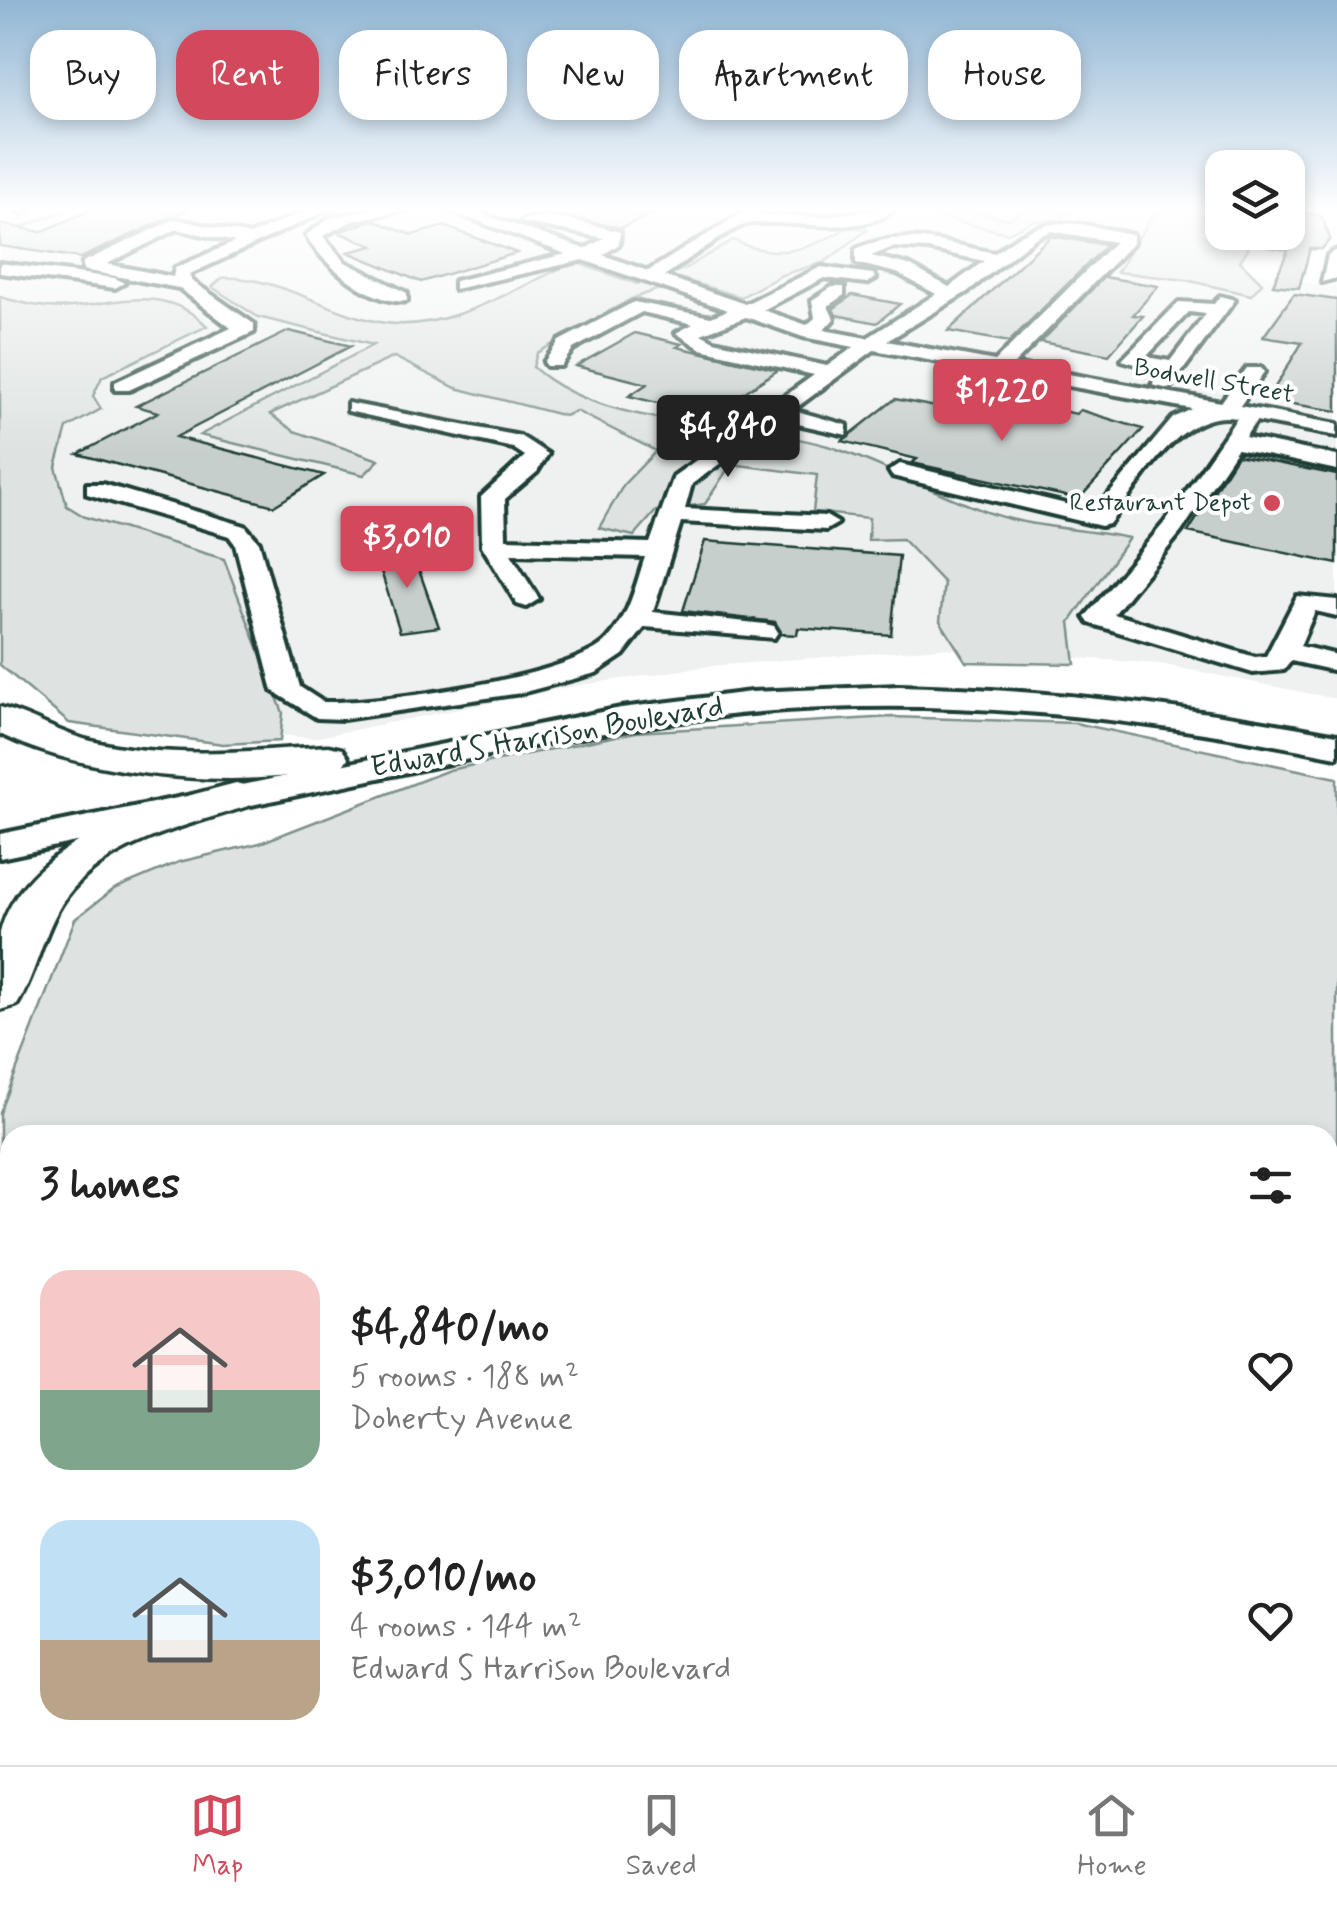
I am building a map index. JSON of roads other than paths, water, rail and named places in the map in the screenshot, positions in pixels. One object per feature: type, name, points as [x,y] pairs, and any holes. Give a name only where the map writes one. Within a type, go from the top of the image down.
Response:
[{"type":"highway","points":[[0,719],[74,750],[144,763],[203,765],[328,758]]},
{"type":"highway","points":[[0,993],[42,898],[69,868],[129,833],[236,796]]},
{"type":"main road","name":"Edward S Harrison Boulevard","points":[[0,825],[632,698],[764,682],[858,676],[1092,684],[1248,705],[1337,722]]},
{"type":"main road","name":"Edward S Harrison Boulevard","points":[[0,846],[634,716],[827,697],[943,696],[1102,706],[1337,746]]},
{"type":"street","points":[[122,386],[247,328],[227,321],[195,289]]},
{"type":"street","points":[[384,289],[402,297]]},
{"type":"street","name":"Bodwell Street","points":[[679,289],[742,312],[868,336],[958,361],[1337,430]]},
{"type":"street","points":[[554,362],[566,346],[618,318],[698,331],[792,289]]},
{"type":"street","points":[[939,289],[947,294]]},
{"type":"street","points":[[95,489],[237,531],[246,542],[287,691],[317,710],[378,708],[554,678],[586,667],[614,650],[632,627],[682,481],[831,373],[868,336],[954,289]]},
{"type":"street","points":[[1000,368],[1077,289]]},
{"type":"street","points":[[818,326],[818,304],[838,290]]},
{"type":"street","points":[[1153,396],[1222,305],[1185,306],[1132,360],[1174,368]]},
{"type":"street","points":[[698,331],[708,345],[831,373]]},
{"type":"street","points":[[958,361],[938,378],[1180,422],[1230,410]]},
{"type":"street","points":[[1254,372],[1230,410],[1231,441],[1174,528],[1098,618],[1253,665],[1274,664],[1285,651],[1306,601],[1337,608]]},
{"type":"street","points":[[355,408],[520,443],[536,454],[529,467],[493,498],[494,546],[526,599]]},
{"type":"street","points":[[776,412],[839,430]]},
{"type":"street","points":[[900,471],[1100,519],[1180,422]]},
{"type":"street","points":[[1231,441],[1337,462]]},
{"type":"street","points":[[672,515],[826,523]]},
{"type":"street","points":[[494,546],[658,550]]},
{"type":"street","points":[[632,627],[765,632]]},
{"type":"street","points":[[1285,651],[1337,663]]},
{"type":"place","name":"Restaurant Depot","points":[[1272,503]]}]
